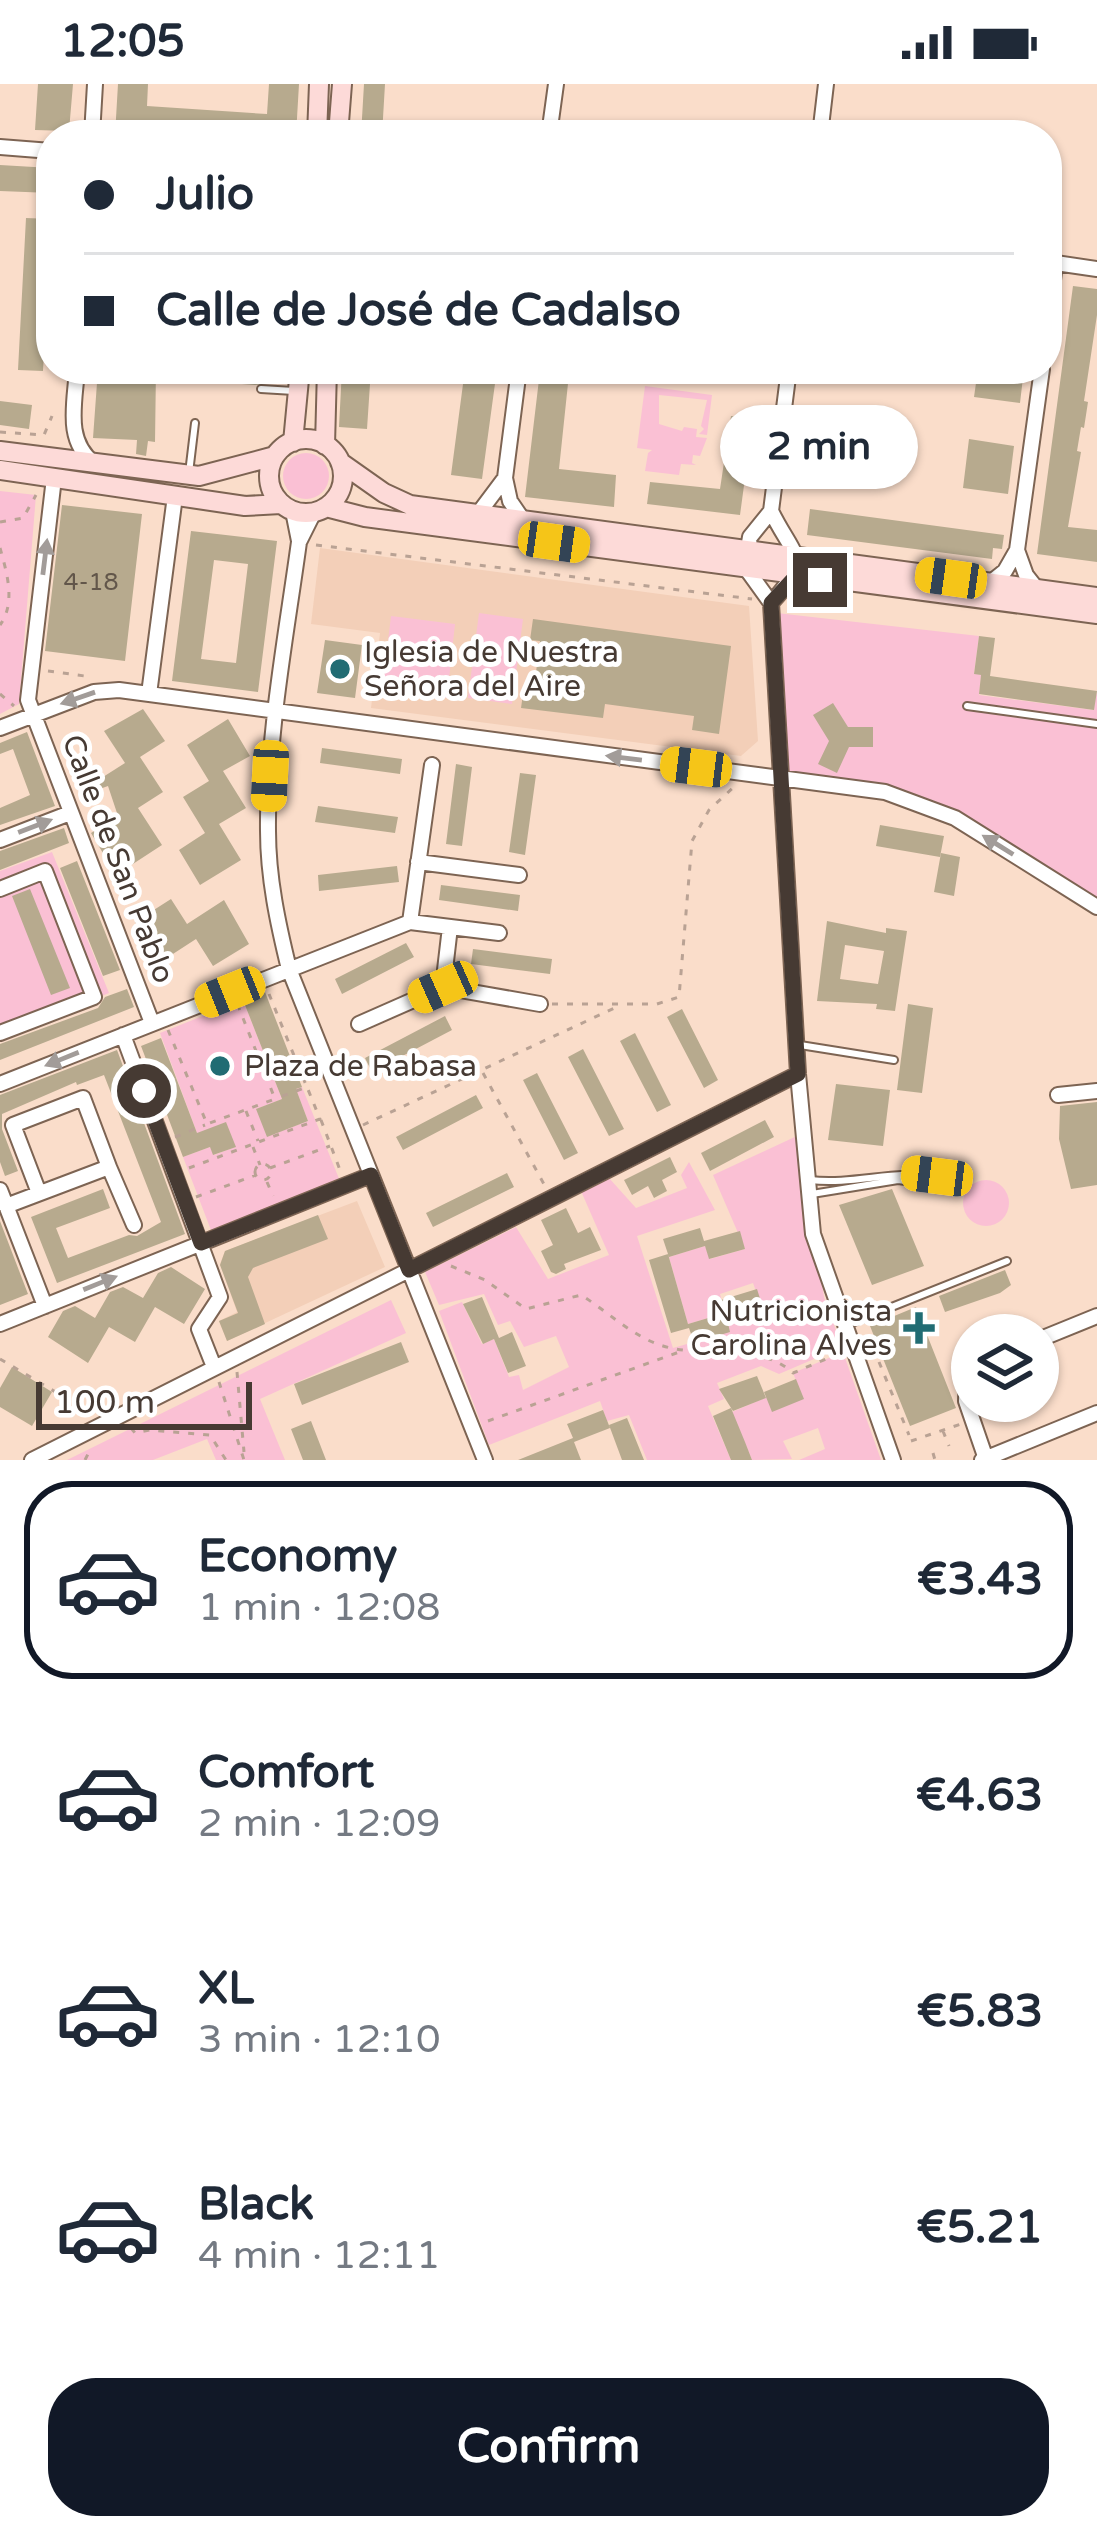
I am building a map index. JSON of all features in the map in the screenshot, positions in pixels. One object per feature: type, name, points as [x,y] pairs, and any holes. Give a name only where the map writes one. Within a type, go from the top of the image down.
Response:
[{"type":"main road","points":[[317,120],[320,84]]},
{"type":"main road","points":[[339,120],[342,84]]},
{"type":"main road","points":[[293,442],[299,384]]},
{"type":"main road","points":[[325,445],[327,384]]},
{"type":"main road","points":[[0,451],[189,476],[275,456],[293,442],[309,440],[325,445],[340,463],[395,499],[1097,597]]},
{"type":"main road","points":[[275,456],[270,486],[287,507]]},
{"type":"main road","points":[[320,509],[339,492],[340,463]]},
{"type":"main road","points":[[0,470],[245,506],[320,509],[747,551]]},
{"type":"main road","points":[[793,558],[1097,614]]},
{"type":"street","points":[[93,120],[95,84]]},
{"type":"street","points":[[551,120],[556,84]]},
{"type":"street","points":[[822,120],[826,84]]},
{"type":"street","points":[[0,147],[36,150]]},
{"type":"street","points":[[1062,264],[1097,269]]},
{"type":"street","points":[[43,457],[66,445],[73,431],[76,384]]},
{"type":"street","points":[[478,514],[494,499],[505,478],[517,384]]},
{"type":"street","points":[[787,384],[771,511],[747,551],[771,603],[808,1187],[816,1254],[849,1324],[852,1348],[893,1460]]},
{"type":"street","points":[[990,583],[1005,571],[1017,550],[1040,384]]},
{"type":"street","points":[[73,431],[84,454],[95,464]]},
{"type":"street","points":[[33,714],[28,700],[54,478]]},
{"type":"street","points":[[505,478],[523,520]]},
{"type":"street","points":[[148,694],[175,496]]},
{"type":"street","points":[[287,507],[299,542]]},
{"type":"street","points":[[320,509],[299,542],[276,714],[268,830],[272,881],[289,969],[485,1460]]},
{"type":"street","points":[[771,511],[793,558],[771,603]]},
{"type":"street","points":[[1017,550],[1037,589]]},
{"type":"street","points":[[0,728],[106,689],[885,792],[955,818],[1097,907]]},
{"type":"street","name":"Calle de San Pablo","points":[[33,714],[160,1026]]},
{"type":"street","points":[[410,922],[432,766]]},
{"type":"street","points":[[0,840],[70,813]]},
{"type":"street","points":[[418,862],[519,875]]},
{"type":"street","points":[[0,889],[45,871],[94,997],[0,1033]]},
{"type":"street","points":[[0,1084],[123,1035],[160,1026],[410,922],[499,933]]},
{"type":"street","points":[[443,987],[450,927]]},
{"type":"street","points":[[359,1024],[443,987],[540,1004]]},
{"type":"street","points":[[123,1035],[220,1297],[199,1330],[214,1367]]},
{"type":"street","points":[[32,1460],[798,1074]]},
{"type":"street","points":[[1058,1095],[1097,1091]]},
{"type":"street","points":[[39,1193],[13,1125],[83,1098],[134,1225]]},
{"type":"street","points":[[45,1306],[2,1195],[39,1193],[109,1167]]},
{"type":"street","points":[[0,1324],[371,1175]]},
{"type":"street","points":[[1059,1331],[1097,1316]]},
{"type":"street","points":[[973,1422],[984,1459],[1097,1413]]},
{"type":"lane","points":[[261,389],[298,392]]},
{"type":"lane","points":[[189,476],[195,423]]},
{"type":"lane","points":[[967,706],[1097,724]]},
{"type":"lane","points":[[796,1044],[894,1060]]},
{"type":"lane","points":[[902,1173],[937,1180],[898,1180],[808,1187],[902,1173]]},
{"type":"lane","points":[[849,1324],[1006,1262]]},
{"type":"path","points":[[0,432],[44,435],[49,433],[52,416]]},
{"type":"path","points":[[0,522],[23,518],[36,495]]},
{"type":"path","points":[[316,545],[771,603]]},
{"type":"path","points":[[0,548],[9,592],[7,616],[0,625]]},
{"type":"path","points":[[37,669],[106,679]]},
{"type":"path","points":[[0,694],[15,707]]},
{"type":"path","points":[[540,1004],[657,1004],[679,997],[692,841],[709,810],[739,782],[740,772]]},
{"type":"path","points":[[268,990],[340,1171]]},
{"type":"path","points":[[237,1001],[275,1099]]},
{"type":"path","points":[[353,1130],[623,1004]]},
{"type":"path","points":[[160,1026],[207,1124]]},
{"type":"path","points":[[482,1070],[551,1198]]},
{"type":"path","points":[[174,1137],[307,1087]]},
{"type":"path","points":[[245,1110],[260,1165],[256,1175]]},
{"type":"path","points":[[186,1170],[320,1119]]},
{"type":"path","points":[[260,1165],[270,1168],[330,1146]]},
{"type":"path","points":[[270,1168],[266,1180],[272,1196]]},
{"type":"path","points":[[196,1197],[256,1175],[266,1180]]},
{"type":"path","points":[[432,1258],[485,1280],[526,1309],[581,1295],[658,1345],[684,1351],[773,1359],[793,1373],[852,1348]]},
{"type":"path","points":[[472,1426],[684,1351]]},
{"type":"path","points":[[0,1359],[96,1416]]},
{"type":"path","points":[[879,1362],[910,1438],[958,1425]]},
{"type":"path","points":[[214,1367],[244,1460]]},
{"type":"path","points":[[236,1367],[244,1460]]},
{"type":"path","points":[[127,1425],[135,1433],[210,1435],[226,1460]]},
{"type":"path","points":[[943,1430],[949,1446]]},
{"type":"path","points":[[85,1460],[95,1442]]},
{"type":"path","points":[[933,1453],[935,1460]]},
{"type":"shaded area","points":[[645,386],[712,395],[707,435],[699,434],[704,429],[707,400],[659,395],[659,424],[682,431],[684,427],[697,429],[696,437],[707,438],[700,456],[693,455],[696,465],[681,464],[679,475],[645,471],[652,450],[637,448]]},
{"type":"shaded area","points":[[306,453],[323,459],[329,476],[323,493],[306,499],[289,493],[283,476],[289,459]]},
{"type":"shaded area","points":[[0,491],[36,495],[19,704],[0,714]]},
{"type":"shaded area","points":[[320,548],[749,606],[758,741],[741,756],[371,708],[380,633],[311,624]]},
{"type":"shaded area","points":[[479,613],[523,619],[512,704],[468,698]]},
{"type":"shaded area","points":[[777,613],[979,636],[974,673],[981,675],[979,695],[1093,710],[1097,691],[1097,901],[957,814],[781,778]]},
{"type":"shaded area","points":[[391,616],[455,624],[447,698],[382,691]]},
{"type":"shaded area","points":[[52,852],[109,993],[0,1039],[0,871]]},
{"type":"shaded area","points":[[243,1000],[282,1099],[257,1109],[268,1136],[308,1121],[296,1089],[302,1087],[342,1186],[214,1238],[183,1157],[210,1147],[214,1155],[235,1147],[197,1133],[160,1033]]},
{"type":"shaded area","points":[[799,1135],[824,1297],[842,1347],[779,1374],[761,1366],[717,1383],[724,1399],[708,1406],[731,1460],[647,1460],[629,1415],[607,1421],[600,1401],[489,1445],[439,1311],[462,1302],[482,1344],[494,1339],[509,1377],[519,1375],[523,1390],[569,1367],[556,1336],[524,1347],[510,1321],[498,1325],[484,1294],[439,1305],[425,1272],[516,1227],[548,1279],[609,1255],[581,1191],[609,1178],[636,1208],[687,1188],[681,1175],[689,1162],[715,1210],[637,1236],[673,1348],[729,1332],[727,1321],[762,1308],[753,1283],[720,1294],[725,1313],[688,1324],[669,1257],[705,1246],[710,1259],[745,1249],[713,1175]]},
{"type":"shaded area","points":[[986,1180],[1002,1187],[1009,1203],[1002,1219],[986,1226],[970,1219],[963,1203],[970,1187]]},
{"type":"shaded area","points":[[357,1201],[385,1267],[227,1341],[219,1321],[237,1312],[220,1264],[225,1251]]},
{"type":"shaded area","points":[[391,1300],[406,1333],[260,1399],[285,1460],[216,1460],[207,1439],[153,1460],[67,1460]]},
{"type":"shaded area","points":[[843,1352],[881,1460],[799,1460],[825,1449],[818,1428],[783,1441],[792,1459],[752,1460],[732,1412],[767,1397],[803,1398],[793,1373]]},
{"type":"building","points":[[38,84],[73,84],[70,120],[36,120],[35,130]]},
{"type":"building","points":[[118,84],[148,84],[147,106],[267,114],[269,84],[299,84],[297,120],[116,120]]},
{"type":"building","points":[[364,84],[385,84],[383,120],[362,120]]},
{"type":"building","points":[[0,165],[36,167],[36,192],[0,191]]},
{"type":"building","points":[[26,218],[36,218],[36,371],[18,370]]},
{"type":"building","points":[[1073,286],[1097,289],[1084,401],[1088,402],[1068,527],[1097,530],[1097,562],[1037,554]]},
{"type":"building","points":[[97,384],[156,384],[155,442],[148,441],[146,456],[136,454],[137,440],[93,438]]},
{"type":"building","points":[[341,384],[370,384],[367,429],[339,427]]},
{"type":"building","points":[[463,384],[495,384],[482,479],[451,475]]},
{"type":"building","points":[[538,384],[568,384],[559,469],[616,475],[614,507],[525,497]]},
{"type":"building","points":[[976,384],[1022,384],[1020,403],[974,397]]},
{"type":"building","points":[[0,401],[32,405],[29,429],[0,425]]},
{"type":"building","points":[[731,416],[753,419],[740,515],[647,504],[650,482],[720,489]]},
{"type":"building","points":[[813,419],[861,425],[855,476],[807,471]]},
{"type":"building","points":[[969,439],[1014,446],[1008,494],[963,488]]},
{"type":"building","points":[[62,505],[142,514],[125,661],[45,651]]},
{"type":"building","points":[[810,509],[1004,535],[1002,549],[993,548],[992,559],[807,535]]},
{"type":"building","points":[[191,531],[277,541],[258,692],[172,681]],"holes":[[[214,560],[248,564],[236,663],[201,659]]]},
{"type":"building","points":[[533,619],[731,646],[719,734],[692,730],[694,716],[605,704],[603,718],[521,708],[524,687],[534,688],[540,641],[530,640]]},
{"type":"building","points":[[979,636],[995,638],[990,676],[1097,691],[1094,710],[979,694],[981,675],[974,674]]},
{"type":"building","name":"Iglesia de Nuestra Señora del Aire","points":[[325,640],[362,645],[355,698],[317,693]]},
{"type":"building","points":[[833,703],[848,727],[873,727],[873,747],[849,747],[837,773],[818,764],[829,741],[813,715]]},
{"type":"building","points":[[143,709],[165,741],[140,757],[163,792],[138,808],[162,845],[116,875],[91,833],[118,816],[108,786],[83,795],[81,791],[125,763],[104,731]]},
{"type":"building","points":[[228,719],[250,756],[223,771],[246,808],[219,824],[241,860],[200,885],[179,850],[205,833],[183,797],[209,781],[187,745]]},
{"type":"building","points":[[27,732],[55,806],[0,825],[0,808],[30,795],[13,749],[0,754],[0,743]]},
{"type":"building","points":[[322,748],[402,759],[400,774],[320,763]]},
{"type":"building","points":[[456,764],[472,767],[462,846],[446,844]]},
{"type":"building","points":[[520,773],[536,775],[525,855],[509,852]]},
{"type":"building","points":[[318,806],[398,817],[395,833],[315,822]]},
{"type":"building","points":[[880,825],[944,836],[940,857],[876,846]]},
{"type":"building","points":[[64,828],[69,843],[0,870],[0,851]]},
{"type":"building","points":[[941,853],[960,857],[954,896],[934,892]]},
{"type":"building","points":[[77,861],[120,970],[103,976],[60,868]]},
{"type":"building","points":[[397,866],[399,882],[319,891],[318,875]]},
{"type":"building","points":[[441,885],[520,895],[518,911],[439,900]]},
{"type":"building","points":[[30,889],[70,988],[51,995],[12,896]]},
{"type":"building","points":[[171,899],[187,924],[224,900],[249,944],[213,966],[196,939],[159,963],[135,922]]},
{"type":"building","points":[[827,921],[886,933],[886,928],[907,931],[895,1011],[876,1009],[877,1004],[817,1001]],"holes":[[[845,945],[884,951],[878,984],[840,979]]]},
{"type":"building","points":[[406,943],[414,957],[342,994],[335,979]]},
{"type":"building","points":[[473,949],[552,959],[550,974],[471,964]]},
{"type":"building","points":[[127,989],[134,1007],[0,1060],[0,1044],[98,1008],[105,997]]},
{"type":"building","points":[[265,992],[302,1087],[296,1089],[308,1121],[267,1137],[256,1109],[282,1099],[243,1000]]},
{"type":"building","points":[[908,1004],[933,1008],[922,1093],[897,1090]]},
{"type":"building","points":[[682,1009],[718,1080],[704,1088],[667,1017]]},
{"type":"building","points":[[445,1016],[452,1030],[372,1072],[365,1058]]},
{"type":"building","points":[[635,1033],[671,1105],[657,1112],[620,1041]]},
{"type":"building","points":[[161,1038],[197,1133],[226,1122],[236,1147],[213,1155],[210,1147],[183,1157],[141,1046]]},
{"type":"building","points":[[583,1049],[624,1129],[609,1136],[568,1057]]},
{"type":"building","points":[[117,1050],[185,1234],[57,1283],[31,1217],[103,1189],[110,1208],[56,1228],[68,1258],[137,1236],[161,1222],[104,1075],[2,1114],[2,1129],[18,1171],[5,1176],[0,1162],[0,1095]]},
{"type":"building","points":[[537,1073],[578,1153],[564,1160],[523,1080]]},
{"type":"building","points":[[836,1084],[890,1090],[883,1146],[828,1140]]},
{"type":"building","points":[[476,1095],[483,1108],[403,1150],[396,1137]]},
{"type":"building","points":[[1097,1102],[1097,1185],[1071,1189],[1059,1139],[1060,1106]]},
{"type":"building","points":[[765,1120],[774,1137],[710,1171],[701,1153]]},
{"type":"building","points":[[670,1157],[677,1172],[662,1180],[667,1191],[654,1198],[648,1186],[632,1195],[624,1180]]},
{"type":"building","points":[[507,1173],[514,1187],[433,1227],[426,1213]]},
{"type":"building","points":[[892,1189],[924,1266],[872,1285],[839,1205]]},
{"type":"building","points":[[566,1208],[578,1233],[590,1227],[601,1250],[564,1264],[566,1269],[556,1274],[541,1251],[553,1245],[541,1220]]},
{"type":"building","points":[[318,1215],[328,1239],[253,1268],[248,1277],[265,1324],[227,1341],[219,1321],[238,1313],[220,1265],[225,1251]]},
{"type":"building","points":[[0,1221],[28,1294],[0,1305]]},
{"type":"building","points":[[700,1228],[704,1241],[740,1231],[745,1249],[709,1259],[705,1246],[669,1257],[663,1239]]},
{"type":"building","points":[[668,1254],[688,1324],[725,1313],[721,1300],[757,1289],[763,1308],[727,1319],[730,1332],[694,1343],[689,1328],[671,1333],[649,1260]]},
{"type":"building","points":[[171,1267],[205,1289],[184,1324],[155,1307],[135,1342],[109,1327],[88,1363],[48,1337],[63,1311],[75,1306],[95,1318],[110,1292],[123,1287],[143,1298],[158,1273]]},
{"type":"building","points":[[1005,1270],[1011,1285],[1000,1293],[945,1312],[939,1296]]},
{"type":"building","points":[[482,1297],[499,1338],[512,1332],[526,1366],[508,1373],[494,1339],[483,1344],[463,1304]]},
{"type":"building","points":[[916,1307],[951,1395],[951,1410],[910,1426],[870,1326]]},
{"type":"building","points":[[401,1342],[409,1362],[302,1405],[294,1384]]},
{"type":"building","points":[[12,1367],[52,1392],[32,1426],[0,1407],[0,1388]]},
{"type":"building","points":[[757,1376],[766,1398],[733,1411],[719,1389]]},
{"type":"building","points":[[796,1379],[804,1399],[772,1412],[764,1392]]},
{"type":"building","points":[[731,1408],[752,1460],[731,1460],[713,1416]]},
{"type":"building","points":[[603,1410],[610,1428],[574,1442],[581,1460],[518,1460],[573,1438],[567,1424]]},
{"type":"building","points":[[627,1418],[644,1460],[622,1460],[609,1425]]},
{"type":"building","points":[[311,1421],[326,1460],[303,1460],[291,1429]]},
{"type":"place","name":"Iglesia de Nuestra Señora del Aire","points":[[340,669]]},
{"type":"place","name":"Plaza de Rabasa","points":[[220,1066]]},
{"type":"place","name":"Nutricionista Carolina Alves","points":[[919,1328]]},
{"type":"route","points":[[144,1091],[201,1243],[371,1175],[409,1270],[798,1074],[771,603],[796,576],[820,580]]}]
